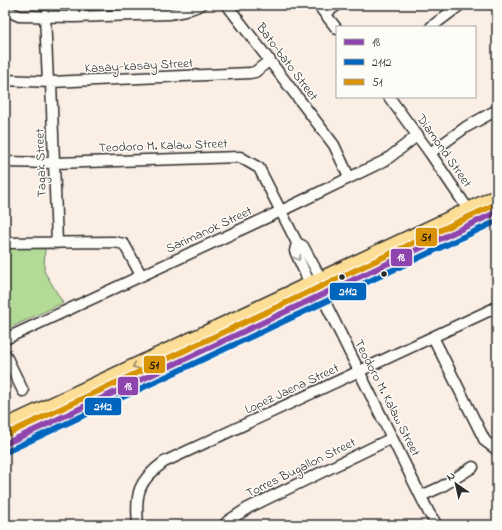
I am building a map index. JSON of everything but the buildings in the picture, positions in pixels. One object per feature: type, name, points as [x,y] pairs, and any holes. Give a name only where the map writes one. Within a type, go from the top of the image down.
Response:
[{"type":"main road","points":[[5,426],[497,196]]},
{"type":"main road","points":[[5,444],[497,212]]},
{"type":"main road","points":[[168,350],[174,364]]},
{"type":"street","points":[[73,5],[73,17]]},
{"type":"street","points":[[5,8],[19,16],[73,17],[169,14],[185,11],[202,5]]},
{"type":"street","name":"Bato-bato Street","points":[[227,5],[334,145],[349,177]]},
{"type":"street","points":[[318,5],[336,28]]},
{"type":"street","points":[[325,14],[337,5]]},
{"type":"street","points":[[432,26],[460,5]]},
{"type":"street","name":"Tagak Street","points":[[45,16],[55,164],[57,243]]},
{"type":"street","name":"Kasay-kasay Street","points":[[5,80],[49,82],[250,73],[255,72],[270,60]]},
{"type":"street","name":"Diamond Street","points":[[390,98],[418,135],[477,222]]},
{"type":"street","points":[[430,153],[466,127],[497,110]]},
{"type":"street","name":"Sarimanok Street","points":[[5,340],[141,275],[282,211],[386,160],[418,135]]},
{"type":"street","name":"Teodoro M. Kalaw Street","points":[[5,162],[55,164],[240,157],[259,168],[297,243],[295,250],[322,295],[359,372],[437,525]]},
{"type":"street","points":[[5,243],[114,242],[124,244],[141,275]]},
{"type":"street","name":"Lopez Jaena Street","points":[[138,525],[136,507],[139,489],[149,473],[164,462],[497,307]]},
{"type":"street","points":[[433,338],[485,441],[497,450]]},
{"type":"street","points":[[5,354],[23,391]]},
{"type":"street","name":"Torres Bugallon Street","points":[[224,525],[248,508],[392,438]]},
{"type":"street","points":[[421,496],[441,487],[473,467]]},
{"type":"green space","points":[[5,244],[45,247],[44,271],[63,303],[5,330]]},
{"type":"transit line","name":"51","points":[[5,435],[494,205]]},
{"type":"transit line","name":"18","points":[[5,444],[497,212]]},
{"type":"transit line","name":"2112","points":[[8,451],[497,221]]}]
